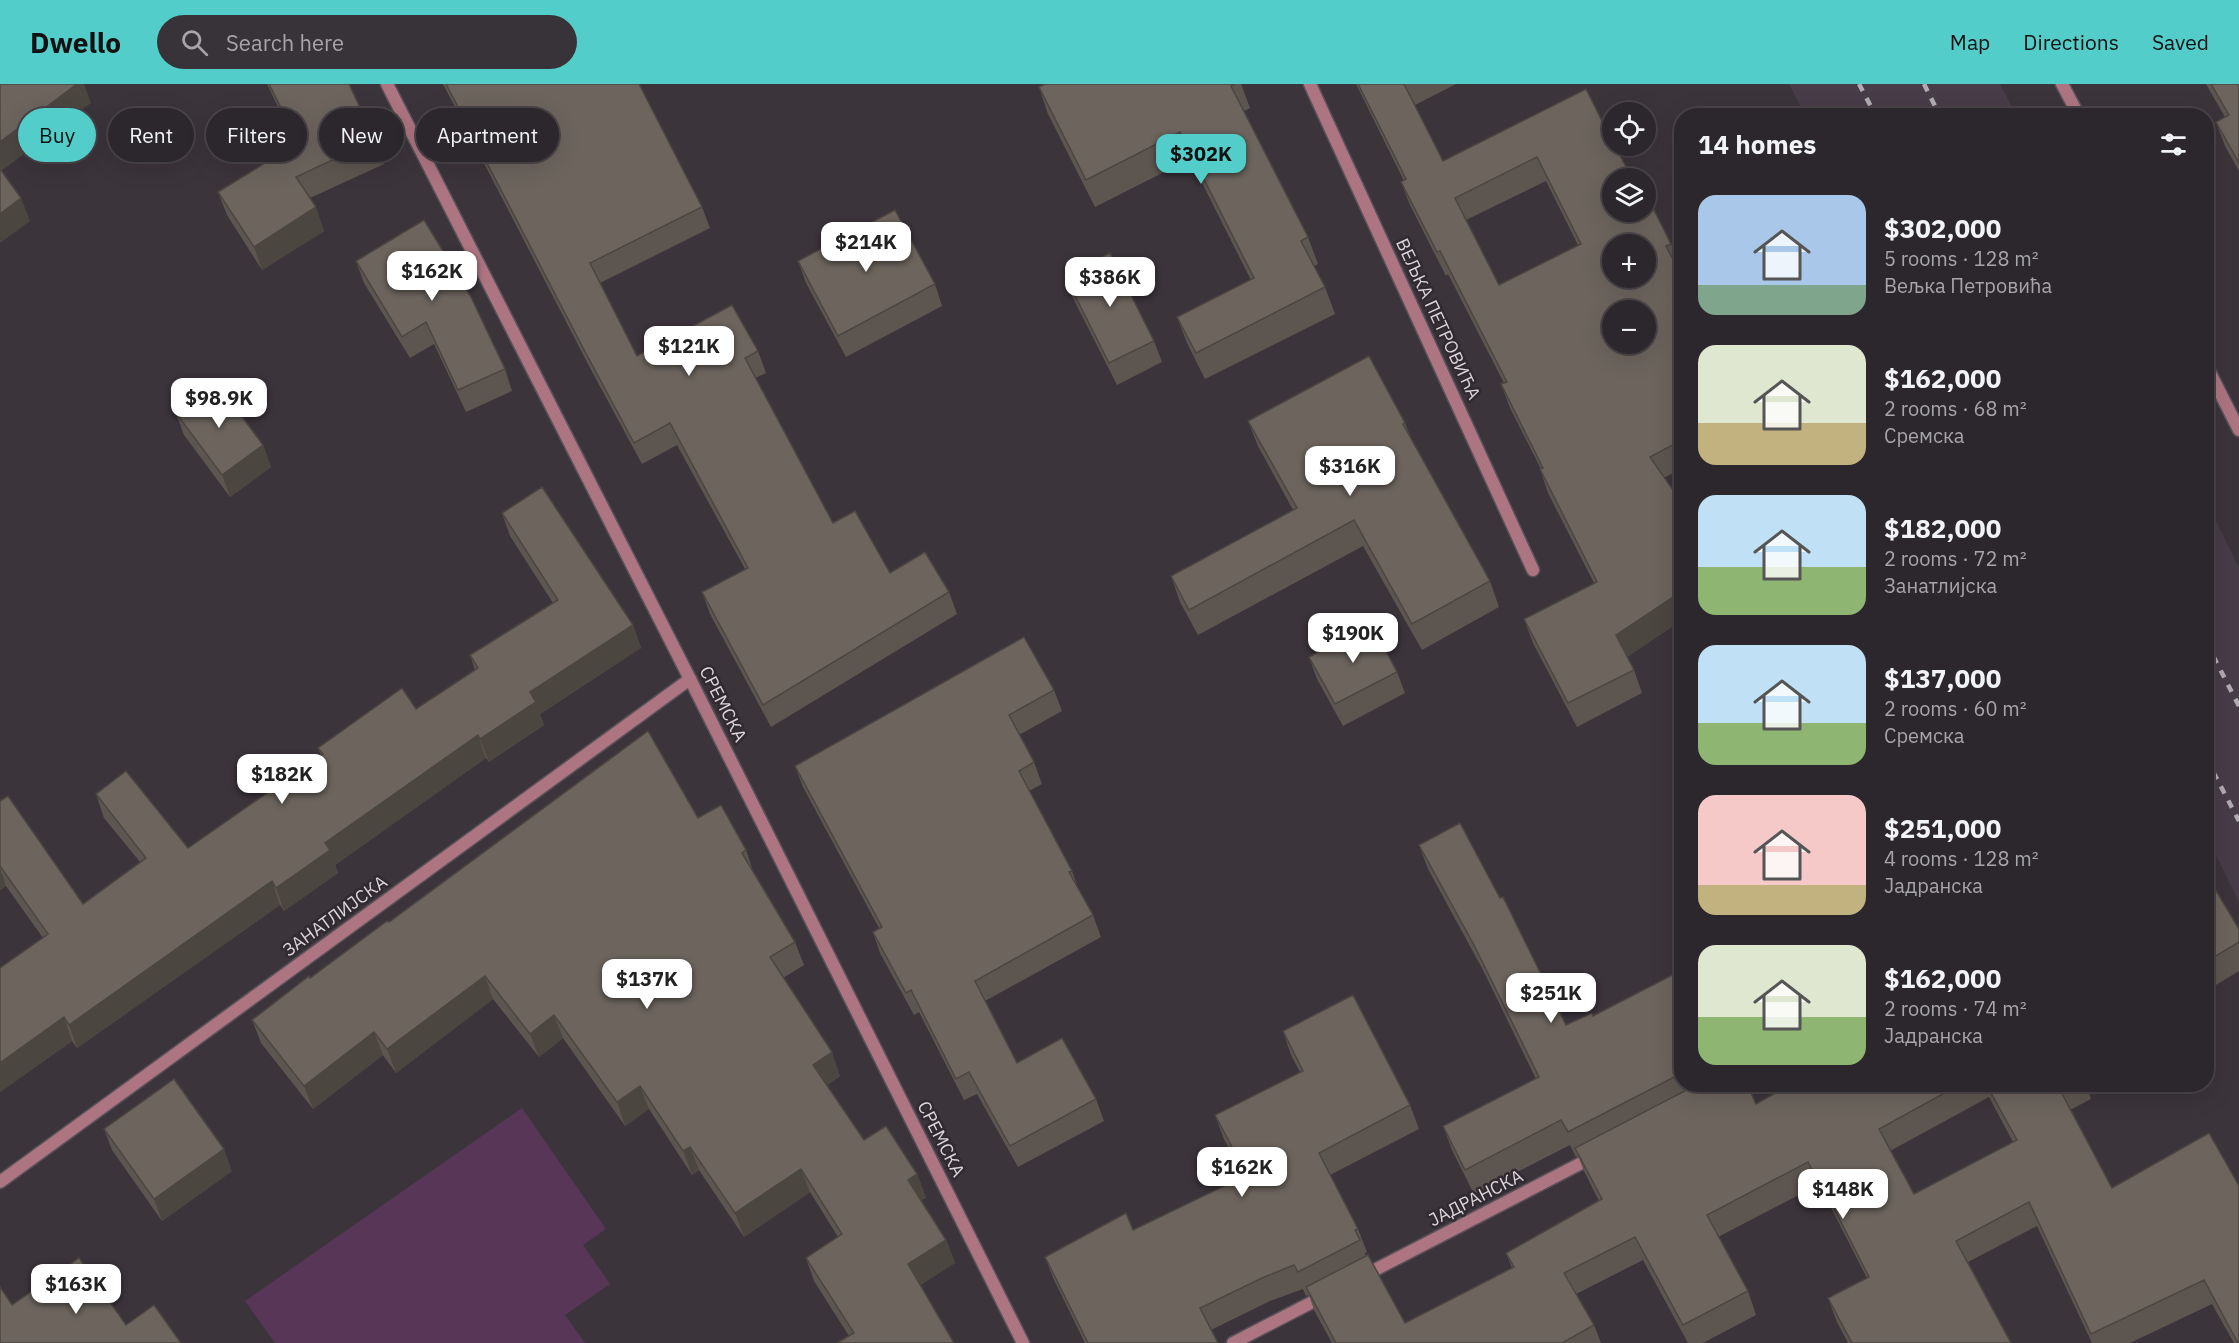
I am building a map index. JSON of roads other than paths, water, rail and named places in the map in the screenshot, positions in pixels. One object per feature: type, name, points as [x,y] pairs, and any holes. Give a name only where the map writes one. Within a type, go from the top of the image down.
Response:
[{"type":"street","name":"СРЕМСКА","points":[[387,84],[690,679],[1023,1343]]},
{"type":"street","name":"ВЕЉКА ПЕТРОВИЋА","points":[[1310,84],[1533,570]]},
{"type":"street","points":[[2062,84],[2075,108]]},
{"type":"street","points":[[2214,381],[2239,430]]},
{"type":"street","name":"ЗАНАТЛИЈСКА","points":[[0,1182],[690,679]]},
{"type":"street","name":"ЈАДРАНСКА","points":[[1233,1343],[1610,1149]]},
{"type":"railway","points":[[1859,84],[1872,108]]},
{"type":"railway","points":[[1924,84],[1936,108]]},
{"type":"railway","points":[[2214,658],[2239,706]]},
{"type":"railway","points":[[2214,773],[2239,821]]}]
